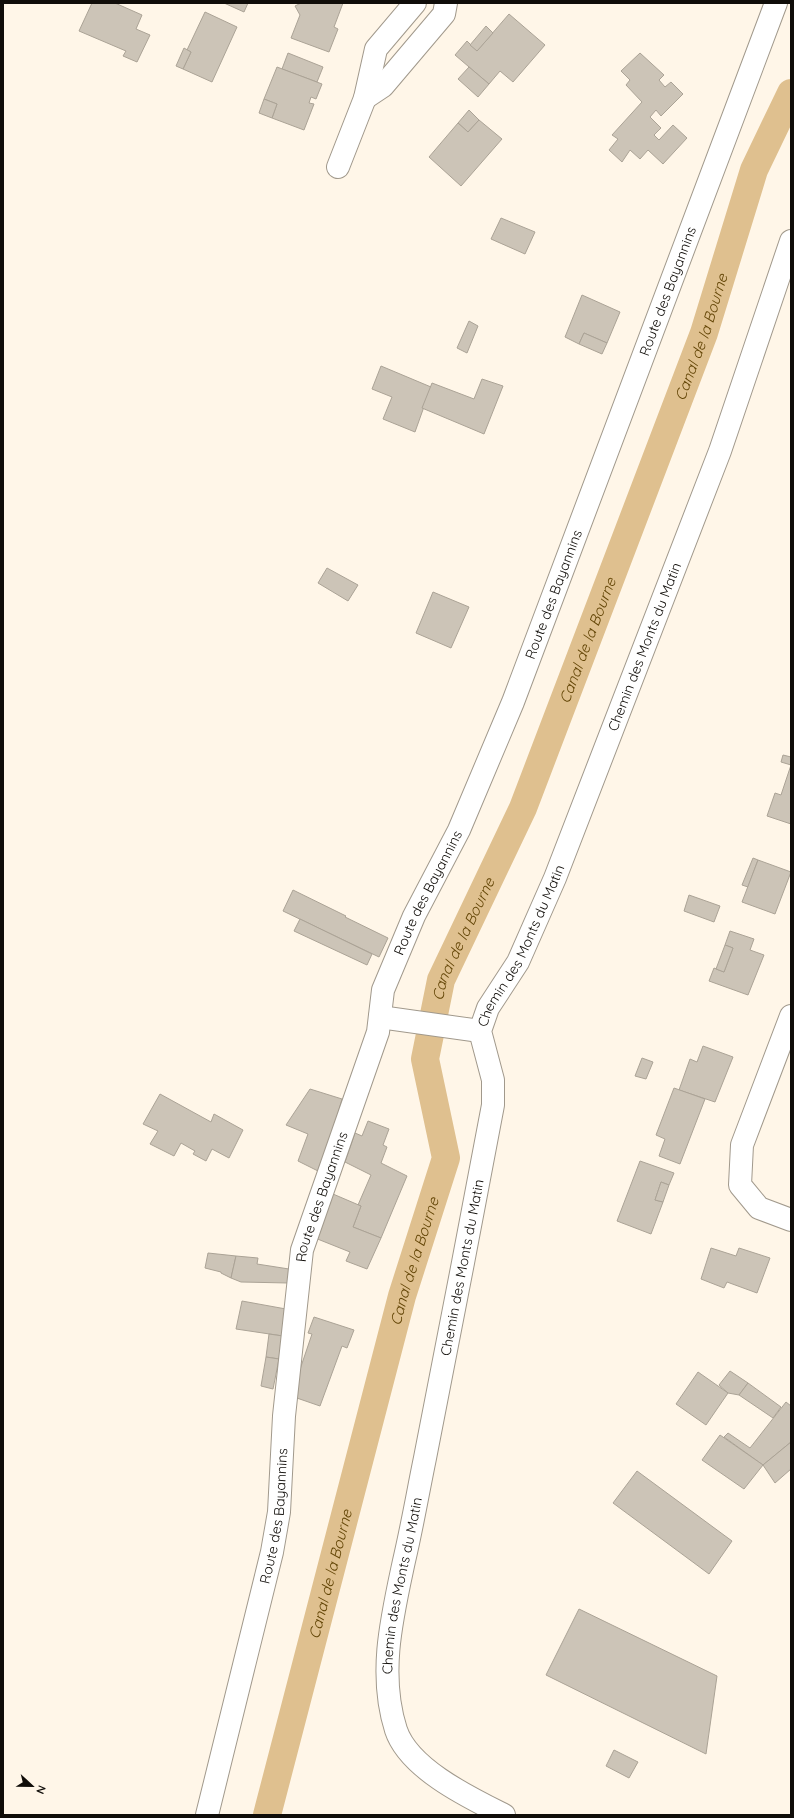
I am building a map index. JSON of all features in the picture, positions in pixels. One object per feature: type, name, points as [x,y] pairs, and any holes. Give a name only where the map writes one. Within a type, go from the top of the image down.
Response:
[{"type":"street","points":[[338,167],[365,98],[376,49],[416,3]]},
{"type":"street","points":[[365,98],[383,86],[444,14],[446,3]]},
{"type":"street","name":"Route des Bayannins","points":[[207,1815],[272,1552],[279,1512],[284,1416],[302,1250],[378,1032],[390,1019],[383,990],[414,916],[459,830],[513,702],[776,3]]},
{"type":"street","name":"Chemin des Monts du Matin","points":[[504,1815],[484,1805],[430,1772],[410,1753],[397,1732],[387,1688],[389,1630],[414,1516],[493,1105],[493,1080],[471,1029],[488,1008],[518,962],[558,871],[720,451],[791,240]]},
{"type":"street","points":[[791,1016],[742,1145],[740,1185],[759,1208],[791,1220]]},
{"type":"street","points":[[390,1019],[471,1029]]},
{"type":"building","points":[[92,3],[115,3],[142,15],[136,29],[150,35],[137,62],[123,56],[126,51],[79,31]]},
{"type":"building","points":[[224,3],[248,3],[244,12]]},
{"type":"building","points":[[301,3],[343,3],[334,27],[338,29],[329,52],[291,38],[300,15],[295,6]]},
{"type":"building","points":[[205,12],[237,27],[212,82],[183,69],[191,52],[187,50]]},
{"type":"building","points":[[509,14],[545,45],[513,82],[500,71],[489,84],[455,55],[467,41],[477,51]]},
{"type":"building","points":[[486,26],[493,33],[477,51],[470,45]]},
{"type":"building","points":[[184,48],[191,52],[183,69],[176,66]]},
{"type":"building","points":[[288,53],[323,67],[317,82],[282,69]]},
{"type":"building","points":[[640,53],[664,75],[659,80],[665,87],[671,82],[683,94],[661,116],[656,110],[650,117],[661,128],[654,135],[659,140],[673,125],[687,138],[663,164],[648,150],[640,159],[630,150],[622,162],[609,150],[618,139],[612,135],[642,102],[626,85],[630,80],[621,71]]},
{"type":"building","points":[[277,67],[322,84],[316,99],[311,97],[309,103],[314,104],[304,130],[272,118],[277,104],[264,99]]},
{"type":"building","points":[[469,67],[489,84],[478,97],[458,79]]},
{"type":"building","points":[[264,99],[277,104],[272,118],[259,113]]},
{"type":"building","points":[[469,110],[479,120],[468,132],[458,123]]},
{"type":"building","points":[[479,120],[502,139],[461,186],[429,157],[458,123],[468,132]]},
{"type":"building","points":[[501,218],[535,232],[525,254],[491,239]]},
{"type":"building","points":[[582,295],[620,312],[607,343],[584,333],[579,344],[565,337]]},
{"type":"building","points":[[469,321],[478,326],[467,353],[457,348]]},
{"type":"building","points":[[584,333],[607,343],[602,354],[579,344]]},
{"type":"building","points":[[381,366],[431,387],[415,432],[383,419],[392,397],[372,389]]},
{"type":"building","points":[[482,379],[503,386],[484,434],[422,408],[432,383],[474,399]]},
{"type":"building","points":[[327,568],[358,585],[348,601],[318,583]]},
{"type":"building","points":[[433,592],[469,607],[451,648],[416,633]]},
{"type":"building","points":[[783,755],[791,757],[791,765],[781,762]]},
{"type":"building","points":[[791,765],[791,824],[767,816],[775,793],[781,795]]},
{"type":"building","points":[[753,858],[758,860],[748,887],[742,885]]},
{"type":"building","points":[[758,860],[791,872],[775,914],[742,902]]},
{"type":"building","points":[[293,890],[388,938],[379,957],[283,911]]},
{"type":"building","points":[[689,895],[720,906],[714,922],[684,911]]},
{"type":"building","points":[[300,919],[372,954],[367,965],[294,931]]},
{"type":"building","points":[[730,931],[754,939],[750,950],[764,955],[748,995],[709,981],[714,968],[724,972],[733,948],[725,945]]},
{"type":"building","points":[[725,945],[733,948],[724,972],[716,969]]},
{"type":"building","points":[[703,1046],[733,1057],[715,1102],[679,1090],[690,1059],[697,1062]]},
{"type":"building","points":[[642,1058],[653,1062],[646,1079],[635,1076]]},
{"type":"building","points":[[674,1088],[705,1099],[680,1164],[659,1156],[665,1139],[656,1135]]},
{"type":"building","points":[[310,1089],[342,1099],[324,1163],[320,1172],[298,1161],[308,1134],[286,1125]]},
{"type":"building","points":[[160,1094],[211,1122],[214,1114],[243,1130],[229,1158],[212,1149],[206,1161],[193,1154],[195,1151],[181,1143],[174,1156],[150,1144],[158,1131],[143,1124]]},
{"type":"building","points":[[368,1121],[389,1129],[383,1145],[387,1147],[381,1163],[407,1176],[381,1238],[353,1227],[361,1206],[358,1205],[371,1175],[345,1162],[355,1133],[362,1136]]},
{"type":"building","points":[[640,1161],[674,1173],[669,1185],[661,1182],[655,1200],[663,1202],[651,1234],[617,1221]]},
{"type":"building","points":[[661,1182],[669,1185],[663,1202],[655,1200]]},
{"type":"building","points":[[333,1194],[361,1206],[353,1227],[381,1238],[367,1269],[346,1261],[350,1252],[315,1238]]},
{"type":"building","points":[[711,1248],[736,1256],[739,1248],[770,1258],[757,1293],[727,1282],[724,1288],[701,1279]]},
{"type":"building","points":[[208,1253],[236,1256],[231,1278],[221,1272],[205,1268]]},
{"type":"building","points":[[236,1256],[258,1258],[257,1264],[289,1269],[288,1283],[241,1282],[231,1278]]},
{"type":"building","points":[[242,1301],[286,1309],[283,1336],[236,1329]]},
{"type":"building","points":[[314,1317],[354,1330],[347,1348],[342,1346],[320,1406],[291,1396],[312,1334],[308,1333]]},
{"type":"building","points":[[269,1334],[283,1336],[279,1359],[266,1357]]},
{"type":"building","points":[[266,1357],[279,1359],[273,1389],[261,1386]]},
{"type":"building","points":[[730,1371],[748,1383],[739,1395],[728,1393],[719,1385]]},
{"type":"building","points":[[698,1372],[728,1393],[706,1425],[676,1404]]},
{"type":"building","points":[[748,1383],[781,1407],[773,1418],[739,1395]]},
{"type":"building","points":[[786,1402],[791,1406],[791,1442],[763,1465],[724,1437],[728,1433],[750,1448]]},
{"type":"building","points":[[720,1435],[763,1465],[744,1489],[702,1460]]},
{"type":"building","points":[[791,1442],[791,1469],[775,1483],[763,1465]]},
{"type":"building","points":[[637,1471],[732,1541],[709,1574],[613,1503]]},
{"type":"building","points":[[579,1609],[717,1676],[706,1754],[546,1675]]},
{"type":"building","points":[[614,1750],[638,1762],[629,1778],[606,1766]]},
{"type":"waterway","name":"Canal de la Bourne","points":[[267,1815],[402,1296],[446,1158],[425,1059],[441,980],[523,808],[704,333],[754,170],[791,93]]}]
